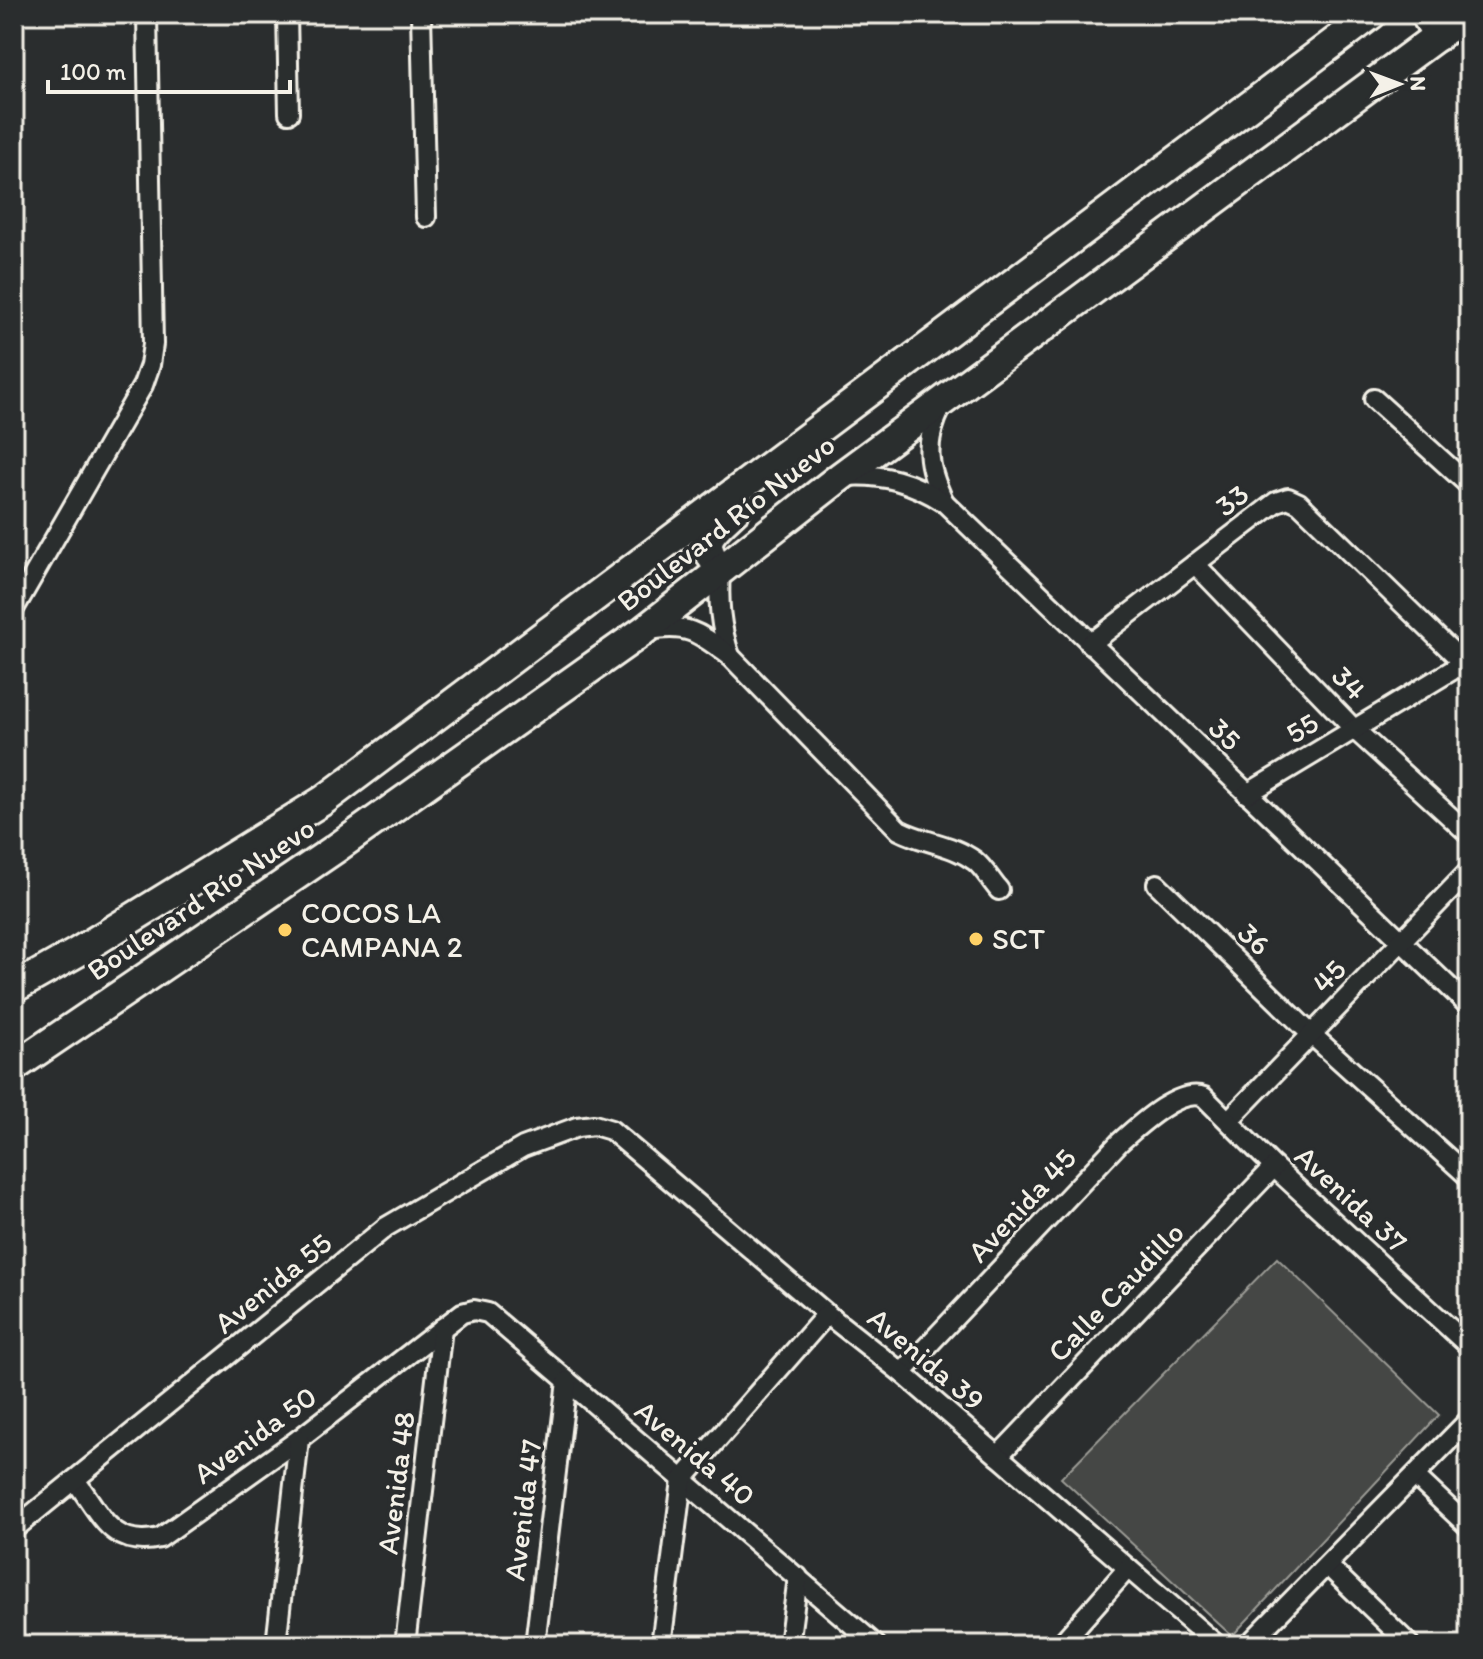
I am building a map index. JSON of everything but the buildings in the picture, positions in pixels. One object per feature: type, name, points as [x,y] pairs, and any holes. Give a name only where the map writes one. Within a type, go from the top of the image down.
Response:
[{"type":"highway","name":"Boulevard Río Nuevo","points":[[14,988],[324,800],[1372,14]]},
{"type":"highway","name":"Boulevard Río Nuevo","points":[[14,1067],[292,879],[643,631],[1431,25],[1467,14]]},
{"type":"highway","points":[[720,569],[708,554],[710,534],[740,504],[762,473]]},
{"type":"highway","points":[[14,962],[37,962],[76,953]]},
{"type":"street","points":[[14,609],[143,385],[150,365],[153,344],[147,14]]},
{"type":"street","points":[[287,14],[289,113]]},
{"type":"street","points":[[421,14],[426,217]]},
{"type":"street","points":[[1374,399],[1469,485]]},
{"type":"street","name":"35","points":[[944,502],[932,477],[928,451],[933,424],[946,400]]},
{"type":"street","name":"35","points":[[840,477],[867,474],[895,478],[920,487],[944,502],[1469,1006]]},
{"type":"street","name":"33","points":[[1090,644],[1276,502],[1288,498],[1299,503],[1467,664]]},
{"type":"street","name":"34","points":[[1195,564],[1354,729],[1469,834]]},
{"type":"street","points":[[720,569],[719,610],[730,656]]},
{"type":"street","points":[[643,631],[670,626],[686,628],[703,636],[730,656],[899,830],[914,838],[953,849],[977,862],[999,890]]},
{"type":"street","name":"55","points":[[1247,794],[1467,664]]},
{"type":"street","name":"45","points":[[1229,1120],[1469,871]]},
{"type":"street","name":"36","points":[[1157,884],[1312,1035],[1469,1177]]},
{"type":"street","name":"Avenida 37","points":[[1196,1094],[1204,1097],[1229,1120],[1274,1167],[1469,1346]]},
{"type":"street","name":"Avenida 45","points":[[902,1373],[1119,1143],[1147,1119],[1186,1095],[1196,1094]]},
{"type":"street","name":"Avenida 39","points":[[594,1125],[611,1130],[827,1314],[902,1373],[1217,1645]]},
{"type":"street","name":"Avenida 55","points":[[14,1529],[386,1227],[523,1147],[577,1127],[594,1125]]},
{"type":"street","name":"Calle Caudillo","points":[[998,1456],[1274,1167]]},
{"type":"street","name":"Avenida 50","points":[[75,1480],[114,1533],[125,1539],[149,1541],[160,1538],[299,1439],[462,1313],[474,1310]]},
{"type":"street","name":"Avenida 40","points":[[474,1310],[488,1313],[876,1645]]},
{"type":"street","points":[[661,1645],[682,1480],[827,1314]]},
{"type":"street","name":"Avenida 48","points":[[405,1645],[442,1328]]},
{"type":"street","name":"Avenida 47","points":[[535,1645],[567,1381]]},
{"type":"street","points":[[1248,1645],[1469,1420]]},
{"type":"street","points":[[276,1645],[299,1439]]},
{"type":"street","points":[[1415,1476],[1469,1527]]},
{"type":"street","points":[[1328,1566],[1410,1645]]},
{"type":"street","points":[[1060,1645],[1128,1568]]},
{"type":"street","points":[[789,1645],[798,1577]]},
{"type":"shaded area","points":[[1277,1258],[1439,1415],[1232,1636],[1061,1478]]},
{"type":"place","name":"COCOS LA CAMPANA 2","points":[[285,930]]},
{"type":"place","name":"SCT","points":[[976,939]]}]
